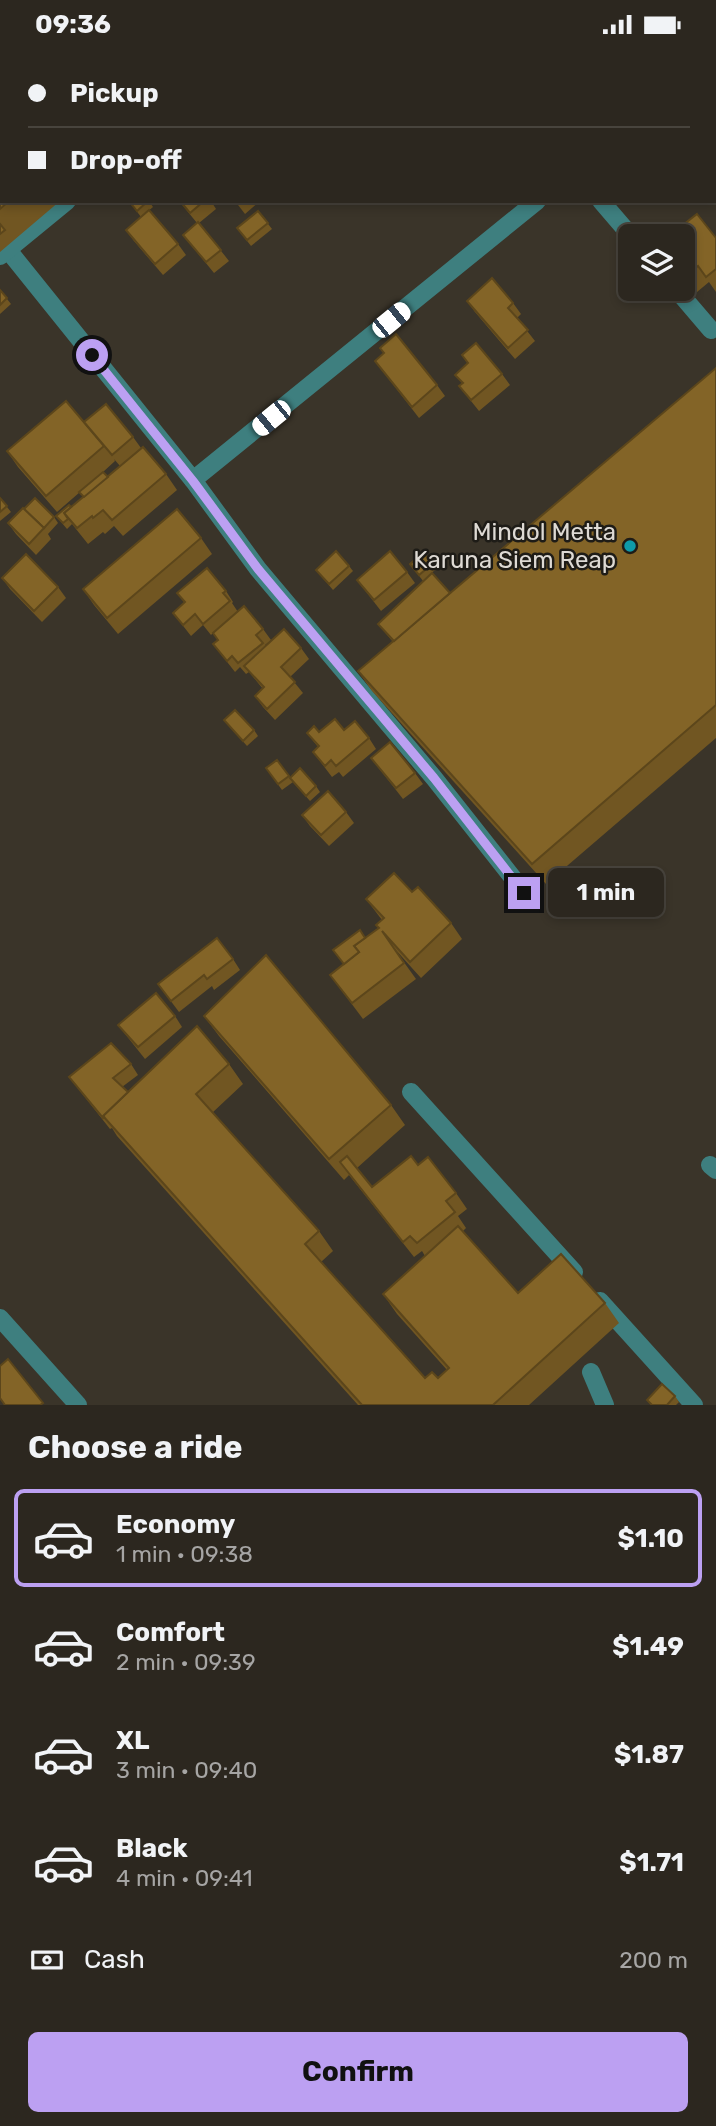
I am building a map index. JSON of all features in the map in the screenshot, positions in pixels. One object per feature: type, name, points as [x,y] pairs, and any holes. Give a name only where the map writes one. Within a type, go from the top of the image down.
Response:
[{"type":"street","points":[[65,203],[4,253],[193,481],[258,569],[434,778],[524,893]]},
{"type":"street","points":[[193,481],[535,203]]},
{"type":"street","points":[[603,203],[621,224]]},
{"type":"street","points":[[686,301],[711,330]]},
{"type":"street","points":[[411,1092],[694,1405]]},
{"type":"street","points":[[0,1318],[78,1405]]},
{"type":"street","points":[[591,1372],[605,1405]]},
{"type":"building","points":[[131,203],[146,203],[137,211]]},
{"type":"building","points":[[182,203],[202,203],[190,213]]},
{"type":"building","points":[[149,210],[178,244],[155,264],[126,230]]},
{"type":"building","points":[[258,211],[268,223],[247,240],[237,228]]},
{"type":"building","points":[[697,214],[716,238],[716,269],[706,277],[698,266],[695,268],[695,224],[684,224]]},
{"type":"building","points":[[198,222],[221,250],[206,262],[183,235]]},
{"type":"building","points":[[492,278],[513,303],[508,308],[528,330],[508,348],[467,301]]},
{"type":"building","points":[[0,290],[7,298],[0,305]]},
{"type":"building","points":[[396,334],[437,385],[412,407],[375,361],[384,353],[380,348]]},
{"type":"building","points":[[476,343],[502,374],[471,400],[459,386],[463,383],[455,375],[468,363],[462,355]]},
{"type":"building","name":"Mindol Metta Karuna Siem Reap","points":[[716,368],[716,705],[532,864],[358,671]]},
{"type":"building","points":[[66,401],[104,446],[46,496],[7,451]]},
{"type":"building","points":[[106,404],[133,437],[112,455],[84,422]]},
{"type":"building","points":[[143,447],[166,474],[112,520],[103,510],[77,528],[64,513]]},
{"type":"building","points":[[103,472],[108,477],[84,497],[79,492]]},
{"type":"building","points":[[0,498],[7,506],[0,512]]},
{"type":"building","points":[[35,498],[54,517],[44,528],[24,509]]},
{"type":"building","points":[[69,505],[71,507],[64,513],[68,519],[63,523],[56,516]]},
{"type":"building","points":[[23,508],[44,528],[29,544],[8,523]]},
{"type":"building","points":[[177,509],[201,538],[107,618],[83,589]]},
{"type":"building","points":[[336,551],[349,566],[329,584],[316,570]]},
{"type":"building","points":[[390,551],[407,572],[374,600],[357,580]]},
{"type":"building","points":[[423,552],[432,564],[419,575],[410,564]]},
{"type":"building","points":[[26,554],[58,587],[34,611],[2,578]]},
{"type":"building","points":[[207,568],[226,591],[223,593],[230,601],[203,624],[195,614],[183,625],[173,613],[185,602],[177,593]]},
{"type":"building","points":[[432,573],[450,593],[394,641],[378,624]]},
{"type":"building","points":[[244,606],[263,629],[256,635],[263,643],[238,663],[232,656],[227,661],[213,644],[218,640],[213,633]]},
{"type":"building","points":[[284,629],[301,648],[281,667],[295,682],[267,709],[255,696],[264,687],[244,666]]},
{"type":"building","points":[[235,710],[254,730],[243,741],[224,720]]},
{"type":"building","points":[[335,719],[344,730],[355,721],[369,738],[336,766],[331,760],[325,766],[313,752],[319,746],[307,733],[314,726],[319,732]]},
{"type":"building","points":[[390,742],[415,773],[396,788],[371,758]]},
{"type":"building","points":[[277,760],[289,776],[278,784],[266,768]]},
{"type":"building","points":[[300,768],[316,786],[306,796],[290,778]]},
{"type":"building","points":[[328,791],[346,812],[321,835],[302,815]]},
{"type":"building","points":[[394,873],[412,892],[418,887],[451,923],[410,962],[382,931],[404,963],[352,1003],[330,975],[359,952],[354,946],[379,928],[376,925],[384,918],[366,899]]},
{"type":"building","points":[[360,930],[365,938],[354,946],[359,952],[344,964],[333,950]]},
{"type":"building","points":[[217,938],[233,959],[207,979],[204,975],[171,1001],[158,984]]},
{"type":"building","points":[[266,955],[391,1105],[329,1159],[204,1016]]},
{"type":"building","points":[[156,993],[175,1016],[138,1047],[118,1025]]},
{"type":"building","points":[[197,1026],[229,1064],[196,1094],[319,1231],[305,1244],[425,1378],[432,1372],[438,1378],[449,1368],[383,1294],[458,1226],[518,1293],[561,1254],[605,1303],[493,1405],[362,1405],[103,1116]]},
{"type":"building","points":[[111,1043],[131,1064],[113,1078],[128,1092],[103,1118],[69,1077]]},
{"type":"building","points":[[347,1156],[372,1187],[411,1156],[418,1165],[428,1157],[456,1193],[446,1201],[455,1212],[417,1243],[410,1236],[403,1242],[340,1162]]},
{"type":"building","points":[[8,1359],[43,1403],[5,1405],[0,1398],[0,1366]]},
{"type":"building","points":[[662,1384],[675,1396],[667,1405],[652,1405],[647,1400]]},
{"type":"place","name":"Mindol Metta Karuna Siem Reap","points":[[630,546]]},
{"type":"route","points":[[92,355],[193,481],[258,569],[434,778],[524,893]]}]
